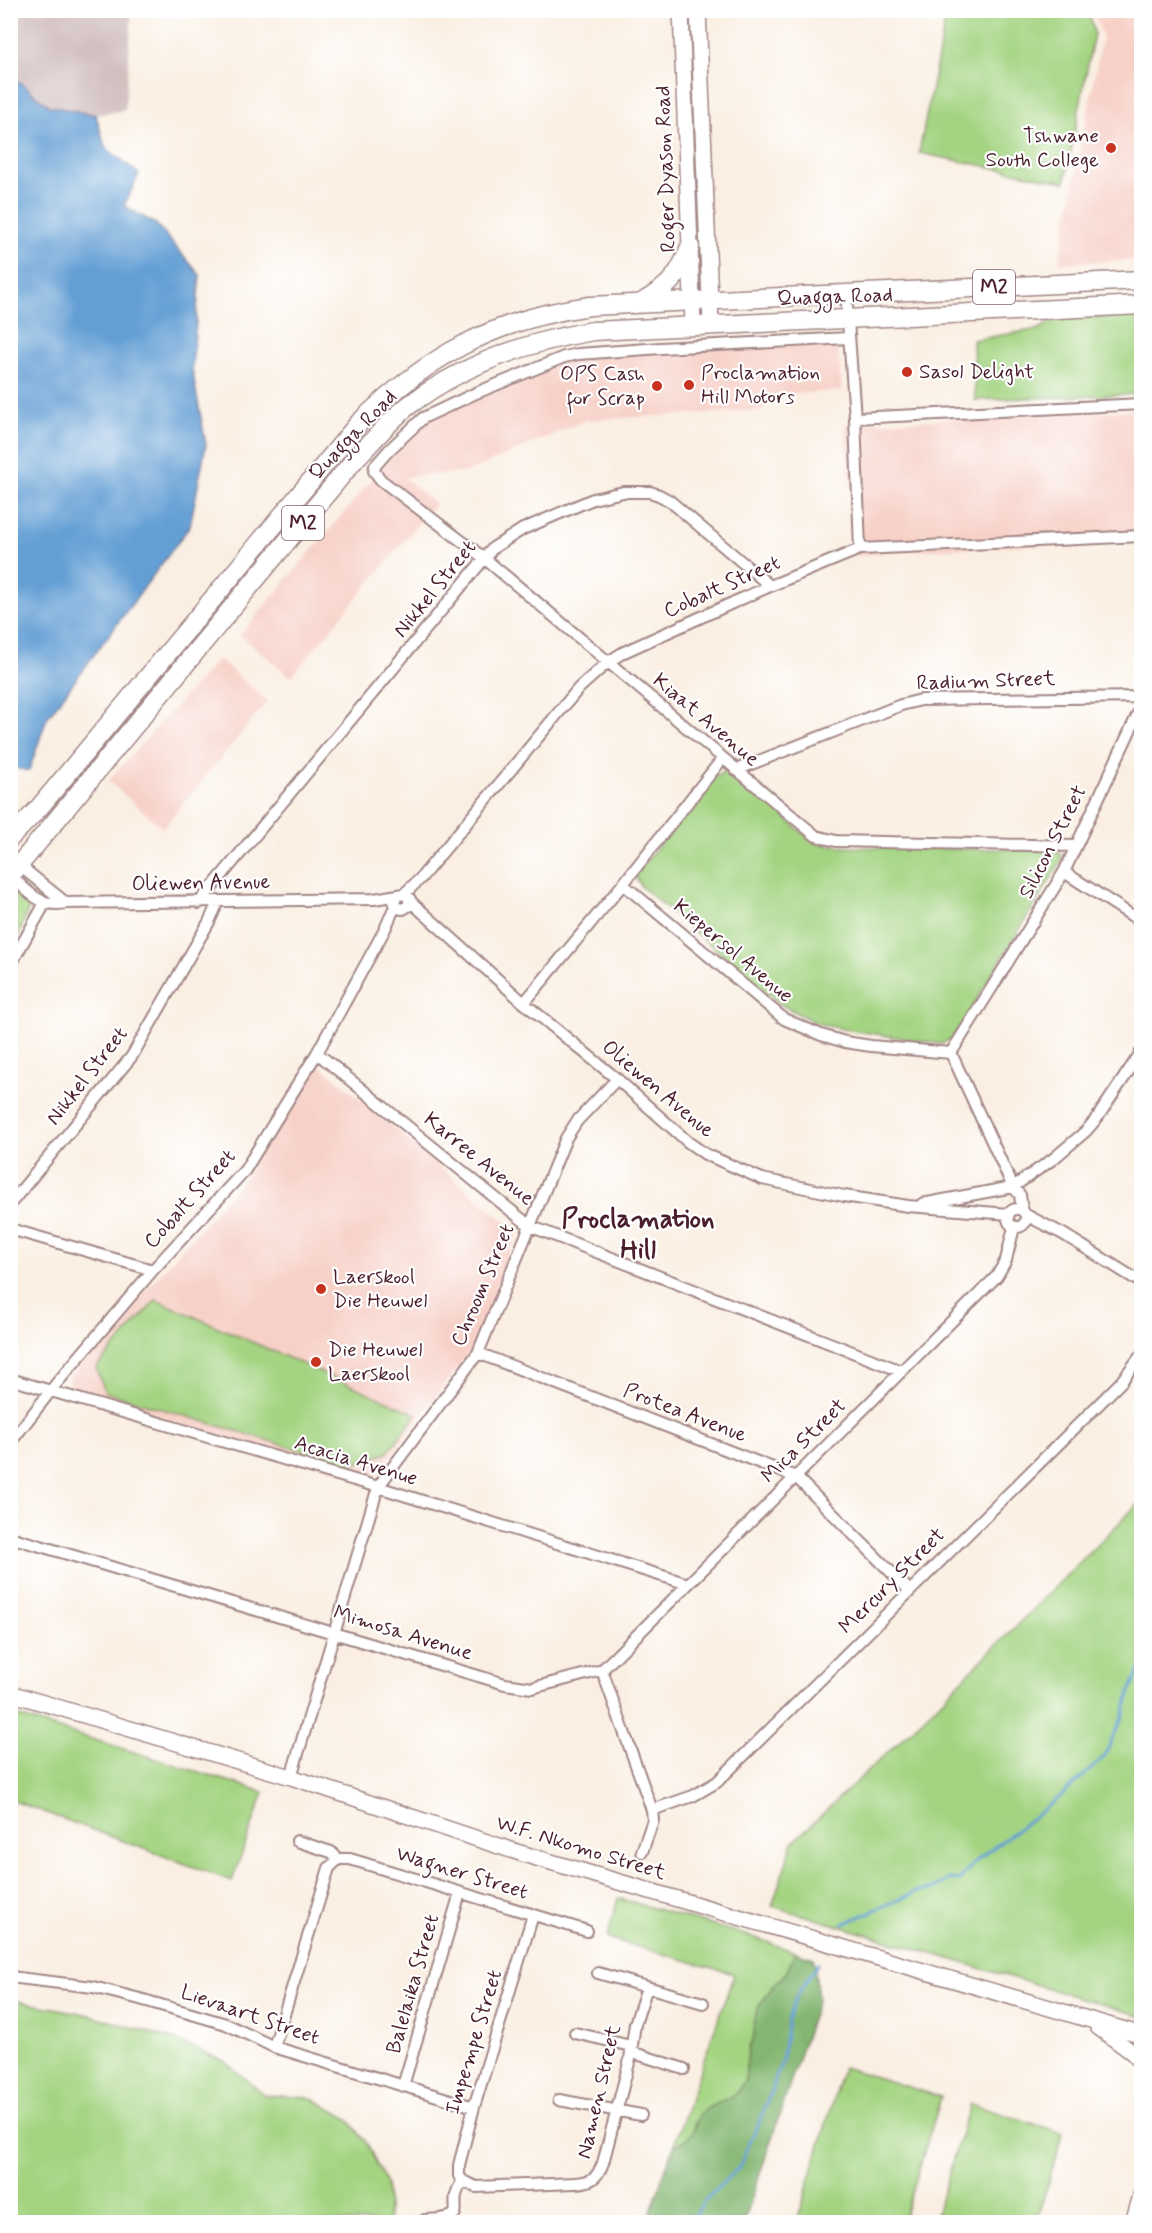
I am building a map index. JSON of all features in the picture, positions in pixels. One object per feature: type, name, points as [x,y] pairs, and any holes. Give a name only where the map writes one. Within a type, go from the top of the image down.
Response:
[{"type":"main road","name":"Roger Dyason Road","points":[[681,10],[690,247],[701,302]]},
{"type":"main road","name":"Roger Dyason Road","points":[[698,10],[702,325]]},
{"type":"main road","points":[[641,303],[666,288],[675,279],[690,247]]},
{"type":"main road","name":"Quagga Road","points":[[10,838],[38,809],[348,437],[390,394],[441,356],[466,343],[509,325],[563,310],[641,303],[1142,280]]},
{"type":"main road","name":"Quagga Road","points":[[12,870],[356,458],[408,406],[468,368],[524,346],[561,336],[593,331],[1142,305]]},
{"type":"main road","points":[[10,819],[38,809]]},
{"type":"main road","name":"W.F. Nkomo Street","points":[[10,1693],[291,1777],[520,1853],[1142,2035]]},
{"type":"main road","points":[[1084,2018],[1117,2040],[1142,2063]]},
{"type":"main road","points":[[1133,2223],[1142,2193]]},
{"type":"street","points":[[846,293],[855,418],[860,549]]},
{"type":"street","name":"Kiaat Avenue","points":[[848,338],[669,347],[564,357],[476,393],[423,418],[374,468],[375,473],[484,558],[816,836],[825,840],[1075,846]]},
{"type":"street","points":[[855,418],[1142,404]]},
{"type":"street","name":"Nikkel Street","points":[[199,903],[484,558],[497,544],[523,529],[593,499],[633,490],[657,494],[669,501],[770,586]]},
{"type":"street","name":"Cobalt Street","points":[[10,1443],[51,1390],[153,1270],[245,1170],[317,1053],[402,902],[579,688],[608,662],[624,652],[770,586],[860,549],[1142,537]]},
{"type":"street","name":"Radium Street","points":[[736,770],[901,705],[921,700],[1142,698]]},
{"type":"street","name":"Silicon Street","points":[[951,1053],[1064,872],[1142,705]]},
{"type":"street","points":[[524,1003],[623,884],[723,758]]},
{"type":"street","points":[[10,966],[45,903],[12,870]]},
{"type":"street","points":[[12,870],[66,903]]},
{"type":"street","points":[[1064,872],[1142,922]]},
{"type":"street","name":"Kiepersol Avenue","points":[[623,884],[784,1019],[821,1035],[845,1042],[951,1053]]},
{"type":"street","name":"Oliewen Avenue","points":[[45,903],[54,906],[66,903],[374,899],[402,902],[426,917],[524,1003],[705,1154],[762,1179],[844,1196],[908,1206],[986,1212],[1044,1224],[1070,1237],[1142,1283]]},
{"type":"street","name":"Nikkel Street","points":[[10,1204],[132,1056],[209,922],[218,902]]},
{"type":"street","points":[[1013,1187],[1053,1159],[1086,1131],[1142,1052]]},
{"type":"street","name":"Karree Avenue","points":[[317,1053],[530,1226],[901,1371]]},
{"type":"street","points":[[951,1053],[1013,1187],[1018,1191],[1020,1197],[1016,1218]]},
{"type":"street","name":"Chroom Street","points":[[291,1777],[378,1488],[478,1353],[570,1130],[617,1079]]},
{"type":"street","name":"Oliewen Avenue","points":[[908,1206],[1013,1187]]},
{"type":"street","name":"Mica Street","points":[[603,1670],[997,1276],[1006,1260],[1016,1218]]},
{"type":"street","points":[[10,1228],[153,1270]]},
{"type":"street","name":"Protea Avenue","points":[[478,1353],[796,1477],[910,1591]]},
{"type":"street","name":"Mercury Street","points":[[652,1810],[693,1796],[717,1782],[1121,1382],[1142,1354]]},
{"type":"street","name":"Acacia Avenue","points":[[10,1379],[378,1488],[688,1584]]},
{"type":"street","name":"Mimosa Avenue","points":[[10,1537],[520,1687],[548,1685],[603,1670]]},
{"type":"street","points":[[603,1670],[652,1810],[652,1820],[642,1852]]},
{"type":"street","name":"Wagner Street","points":[[297,1842],[331,1852],[338,1859],[350,1859],[587,1931]]},
{"type":"street","points":[[274,2047],[329,1868],[338,1859]]},
{"type":"street","name":"Balelaika Street","points":[[403,2086],[460,1893]]},
{"type":"street","name":"Impempe Street","points":[[425,2220],[449,2219],[454,2215],[457,2188],[463,2181],[459,2176],[459,2165],[474,2107],[533,1915]]},
{"type":"street","points":[[598,1973],[703,2003]]},
{"type":"street","name":"Lievaart Street","points":[[10,1977],[93,1987],[121,1994],[226,2024],[274,2047],[474,2107]]},
{"type":"street","name":"Namen Street","points":[[463,2181],[476,2187],[575,2183],[594,2180],[603,2163],[635,2024],[647,1987]]},
{"type":"street","points":[[575,2033],[631,2049],[684,2069]]},
{"type":"street","points":[[559,2100],[640,2115]]},
{"type":"shaded area","points":[[10,11],[132,11],[125,110],[96,115],[49,106],[11,75]]},
{"type":"shaded area","name":"Tshwane South College","points":[[1093,11],[1141,11],[1141,260],[1059,263],[1102,36]]},
{"type":"shaded area","points":[[837,341],[842,391],[765,395],[764,410],[586,420],[467,472],[404,477],[435,504],[291,677],[240,635],[420,423],[574,356]]},
{"type":"shaded area","points":[[1141,410],[1141,540],[885,552],[858,556],[845,424]]},
{"type":"shaded area","points":[[218,659],[268,701],[163,828],[108,781]]},
{"type":"shaded area","name":"Laerskool Die Heuwel","points":[[313,1059],[517,1232],[474,1346],[372,1481],[73,1391],[69,1383],[70,1377],[245,1177]]},
{"type":"green space","points":[[1086,10],[1089,13],[1094,33],[1065,182],[919,153],[947,11]]},
{"type":"green space","points":[[1141,315],[1141,394],[975,400],[973,340],[1039,329],[1057,319]]},
{"type":"green space","points":[[724,772],[738,775],[806,836],[823,844],[845,847],[1054,850],[1061,854],[1062,860],[953,1038],[941,1044],[816,1023],[782,1005],[643,888],[636,874],[712,779]]},
{"type":"green space","points":[[11,888],[30,905],[11,948]]},
{"type":"green space","points":[[156,1300],[417,1414],[387,1453],[351,1465],[105,1392],[96,1368]]},
{"type":"green space","points":[[1141,1501],[1141,2016],[772,1906],[793,1842],[925,1717]]},
{"type":"green space","points":[[10,1714],[264,1792],[232,1881],[11,1800]]},
{"type":"green space","points":[[618,1898],[756,1938],[795,1952],[787,1972],[773,1986],[759,2006],[754,2019],[754,2036],[748,2051],[745,2080],[736,2094],[708,2108],[694,2124],[693,2132],[679,2145],[674,2145],[734,1974],[607,1938]]},
{"type":"green space","points":[[795,1952],[814,1958],[818,1999],[744,2222],[647,2222],[674,2145],[679,2145],[693,2132],[699,2115],[736,2094],[745,2080],[748,2051],[754,2036],[754,2019],[759,2006],[773,1986],[787,1972]]},
{"type":"green space","points":[[11,2000],[90,2015],[175,2040],[224,2061],[264,2095],[312,2098],[348,2119],[366,2142],[386,2183],[389,2222],[11,2222]]},
{"type":"green space","points":[[843,2067],[941,2097],[903,2222],[797,2222]]},
{"type":"green space","points":[[970,2104],[1063,2133],[1036,2222],[934,2222]]},
{"type":"water","points":[[11,75],[49,106],[96,115],[105,147],[139,174],[124,206],[156,224],[200,275],[192,369],[206,445],[190,526],[47,718],[29,771],[10,767]]},
{"type":"waterway","points":[[843,1924],[919,1891],[936,1888],[949,1879],[959,1880],[976,1861],[1060,1797],[1104,1757],[1142,1666]]},
{"type":"waterway","points":[[691,2222],[704,2201],[739,2167],[782,2061],[788,2020],[797,1995],[818,1963]]},
{"type":"place","name":"Tshwane South College","points":[[1111,148]]},
{"type":"place","name":"Sasol Delight","points":[[907,372]]},
{"type":"place","name":"Proclamation Hill Motors","points":[[689,385]]},
{"type":"place","name":"OPS Cash for Scrap","points":[[657,386]]},
{"type":"place","name":"Laerskool Die Heuwel","points":[[321,1289]]},
{"type":"place","name":"Die Heuwel Laerskool","points":[[316,1362]]},
{"type":"district","name":"Proclamation Hill","points":[[638,1234]]}]
